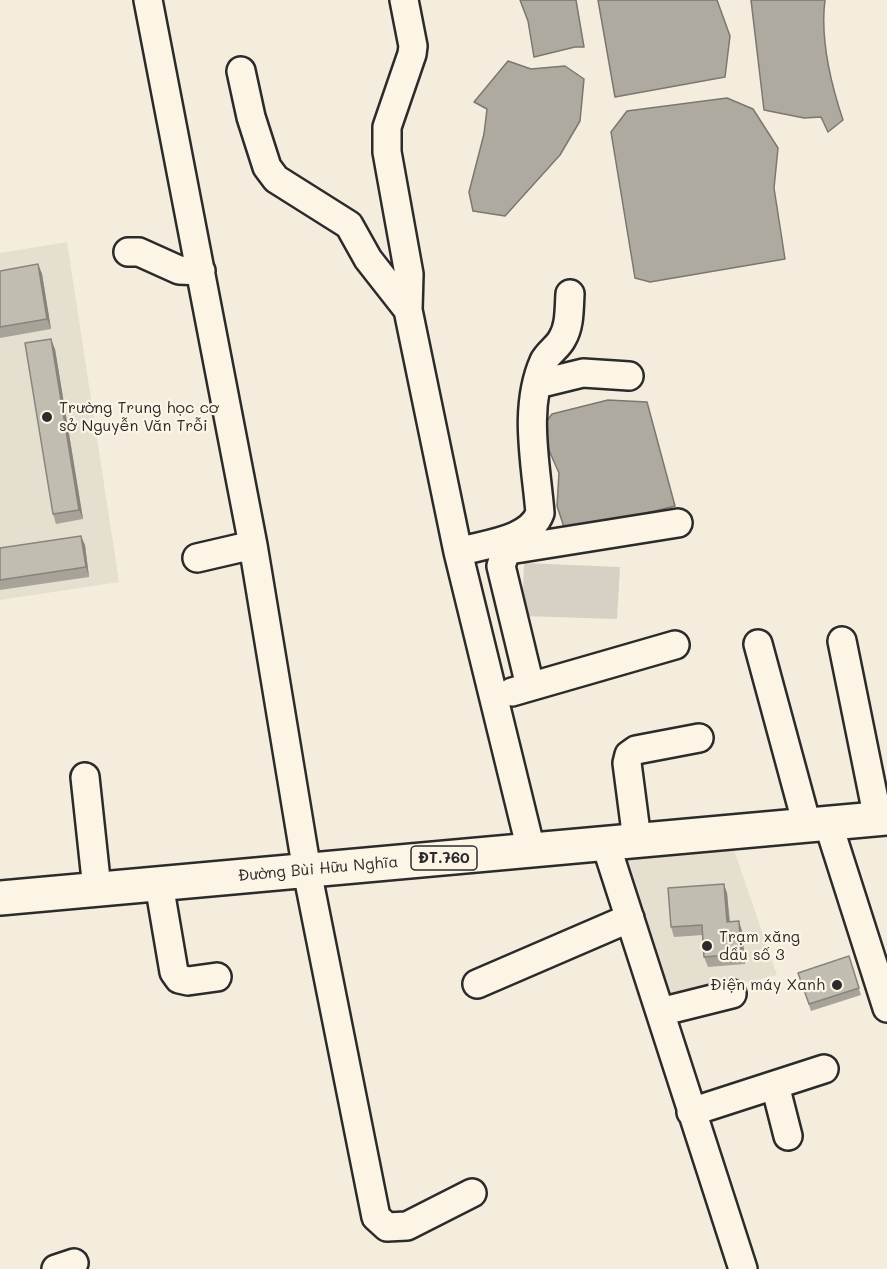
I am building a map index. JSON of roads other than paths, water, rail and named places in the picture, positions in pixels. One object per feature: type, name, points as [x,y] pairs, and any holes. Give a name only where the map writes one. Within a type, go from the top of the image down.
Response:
[{"type":"main road","name":"Đường Bùi Hữu Nghĩa","points":[[0,898],[883,818]]},
{"type":"street","points":[[148,0],[253,545],[306,871],[376,1217],[387,1227],[407,1226],[472,1193]]},
{"type":"street","points":[[404,0],[412,54],[387,127],[387,152],[409,274],[408,310],[458,552],[531,850]]},
{"type":"street","points":[[241,71],[251,117],[267,167],[276,179],[349,225],[368,259],[408,310]]},
{"type":"street","points":[[128,252],[139,252],[179,270],[201,271]]},
{"type":"street","points":[[458,552],[520,534],[537,522],[540,513],[532,436],[538,384],[545,360],[562,340],[568,321],[570,294]]},
{"type":"street","points":[[538,384],[583,374],[629,376]]},
{"type":"street","points":[[530,686],[501,566],[505,554],[509,550],[678,523]]},
{"type":"street","points":[[197,558],[253,545]]},
{"type":"street","points":[[842,641],[883,818]]},
{"type":"street","points":[[758,644],[817,824],[887,1008]]},
{"type":"street","points":[[494,697],[675,645]]},
{"type":"street","points":[[699,738],[636,750],[628,754],[622,843],[630,918],[743,1269]]},
{"type":"street","points":[[86,777],[97,890]]},
{"type":"street","points":[[159,884],[174,972],[179,979],[188,981],[217,976]]},
{"type":"street","points":[[477,984],[630,918]]},
{"type":"street","points":[[660,1012],[732,994]]},
{"type":"street","points":[[692,1112],[824,1069]]},
{"type":"street","points":[[775,1085],[788,1137]]},
{"type":"place","name":"Trường Trung học cơ sở Nguyễn Văn Trỗi","points":[[47,417]]},
{"type":"place","name":"Trạm xăng dầu số 3","points":[[707,946]]},
{"type":"place","name":"Điện máy Xanh","points":[[837,985]]}]
